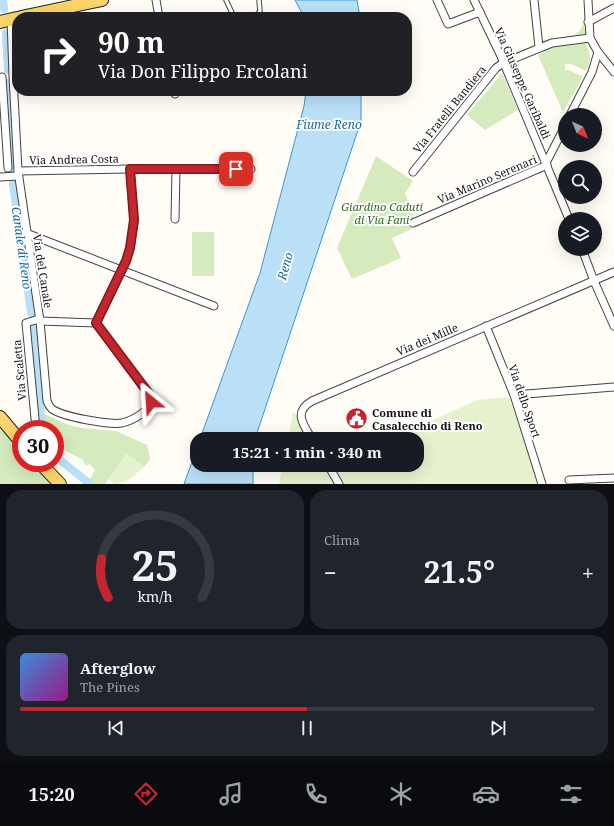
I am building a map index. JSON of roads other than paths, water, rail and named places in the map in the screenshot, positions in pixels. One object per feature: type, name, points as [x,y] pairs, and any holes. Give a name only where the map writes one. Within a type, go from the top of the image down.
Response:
[{"type":"main road","points":[[61,12],[74,3],[102,0]]},
{"type":"main road","points":[[0,416],[12,431]]},
{"type":"main road","points":[[49,472],[60,484]]},
{"type":"street","points":[[156,0],[159,12]]},
{"type":"street","points":[[437,0],[448,24],[480,12]]},
{"type":"street","name":"Via Giuseppe Garibaldi","points":[[474,0],[547,164],[566,212]]},
{"type":"street","points":[[534,0],[539,47]]},
{"type":"street","points":[[588,0],[590,38],[598,52],[614,72]]},
{"type":"street","points":[[588,22],[614,8]]},
{"type":"street","name":"Via Fratelli Bandiera","points":[[413,172],[490,74],[503,63],[539,47],[552,43],[590,38]]},
{"type":"street","points":[[574,108],[592,72],[598,52]]},
{"type":"street","points":[[8,168],[1,77],[12,76]]},
{"type":"street","name":"Via del Canale","points":[[14,96],[18,174],[40,320],[47,401],[51,408],[70,416],[121,423],[147,410],[150,407],[150,395],[96,323]]},
{"type":"street","points":[[547,164],[558,141]]},
{"type":"street","name":"Via Marino Serenari","points":[[413,223],[547,164]]},
{"type":"street","points":[[40,320],[96,323],[122,269],[130,248],[134,220],[130,169]]},
{"type":"street","name":"Via Andrea Costa","points":[[0,177],[18,174],[130,169],[251,169]]},
{"type":"street","points":[[175,219],[176,169]]},
{"type":"street","points":[[26,233],[214,306]]},
{"type":"street","points":[[585,256],[614,326]]},
{"type":"street","name":"Via dei Mille","points":[[308,432],[301,418],[301,411],[305,405],[614,272]]},
{"type":"street","name":"Via Scaletta","points":[[35,420],[26,323],[40,320]]},
{"type":"street","name":"Via dello Sport","points":[[486,326],[514,395],[542,484]]},
{"type":"street","points":[[514,395],[614,388]]},
{"type":"street","points":[[332,472],[339,484]]},
{"type":"street","points":[[569,480],[614,478]]},
{"type":"lane","points":[[226,0],[232,12]]},
{"type":"lane","points":[[259,0],[259,12]]},
{"type":"water","points":[[295,0],[357,0],[359,12],[301,12]]},
{"type":"water","name":"Fiume Reno","points":[[305,96],[361,96],[361,121],[257,432],[203,432],[260,273]]},
{"type":"water","points":[[190,467],[190,472],[253,472],[253,484],[184,484]]},
{"type":"waterway","points":[[3,0],[4,9]]},
{"type":"waterway","points":[[6,33],[8,70]]},
{"type":"waterway","points":[[8,83],[12,172]]},
{"type":"waterway","name":"Canale di Reno","points":[[13,184],[31,313]]},
{"type":"waterway","name":"Canale di Reno","points":[[33,329],[41,420]]},
{"type":"waterway","name":"Canale di Reno","points":[[64,463],[90,484]]},
{"type":"place","name":"Comune di Casalecchio di Reno","points":[[357,418]]},
{"type":"park label","name":"Giardino Caduti di Via Fani","points":[[382,212]]},
{"type":"water label","name":"Reno","points":[[285,266]]}]
